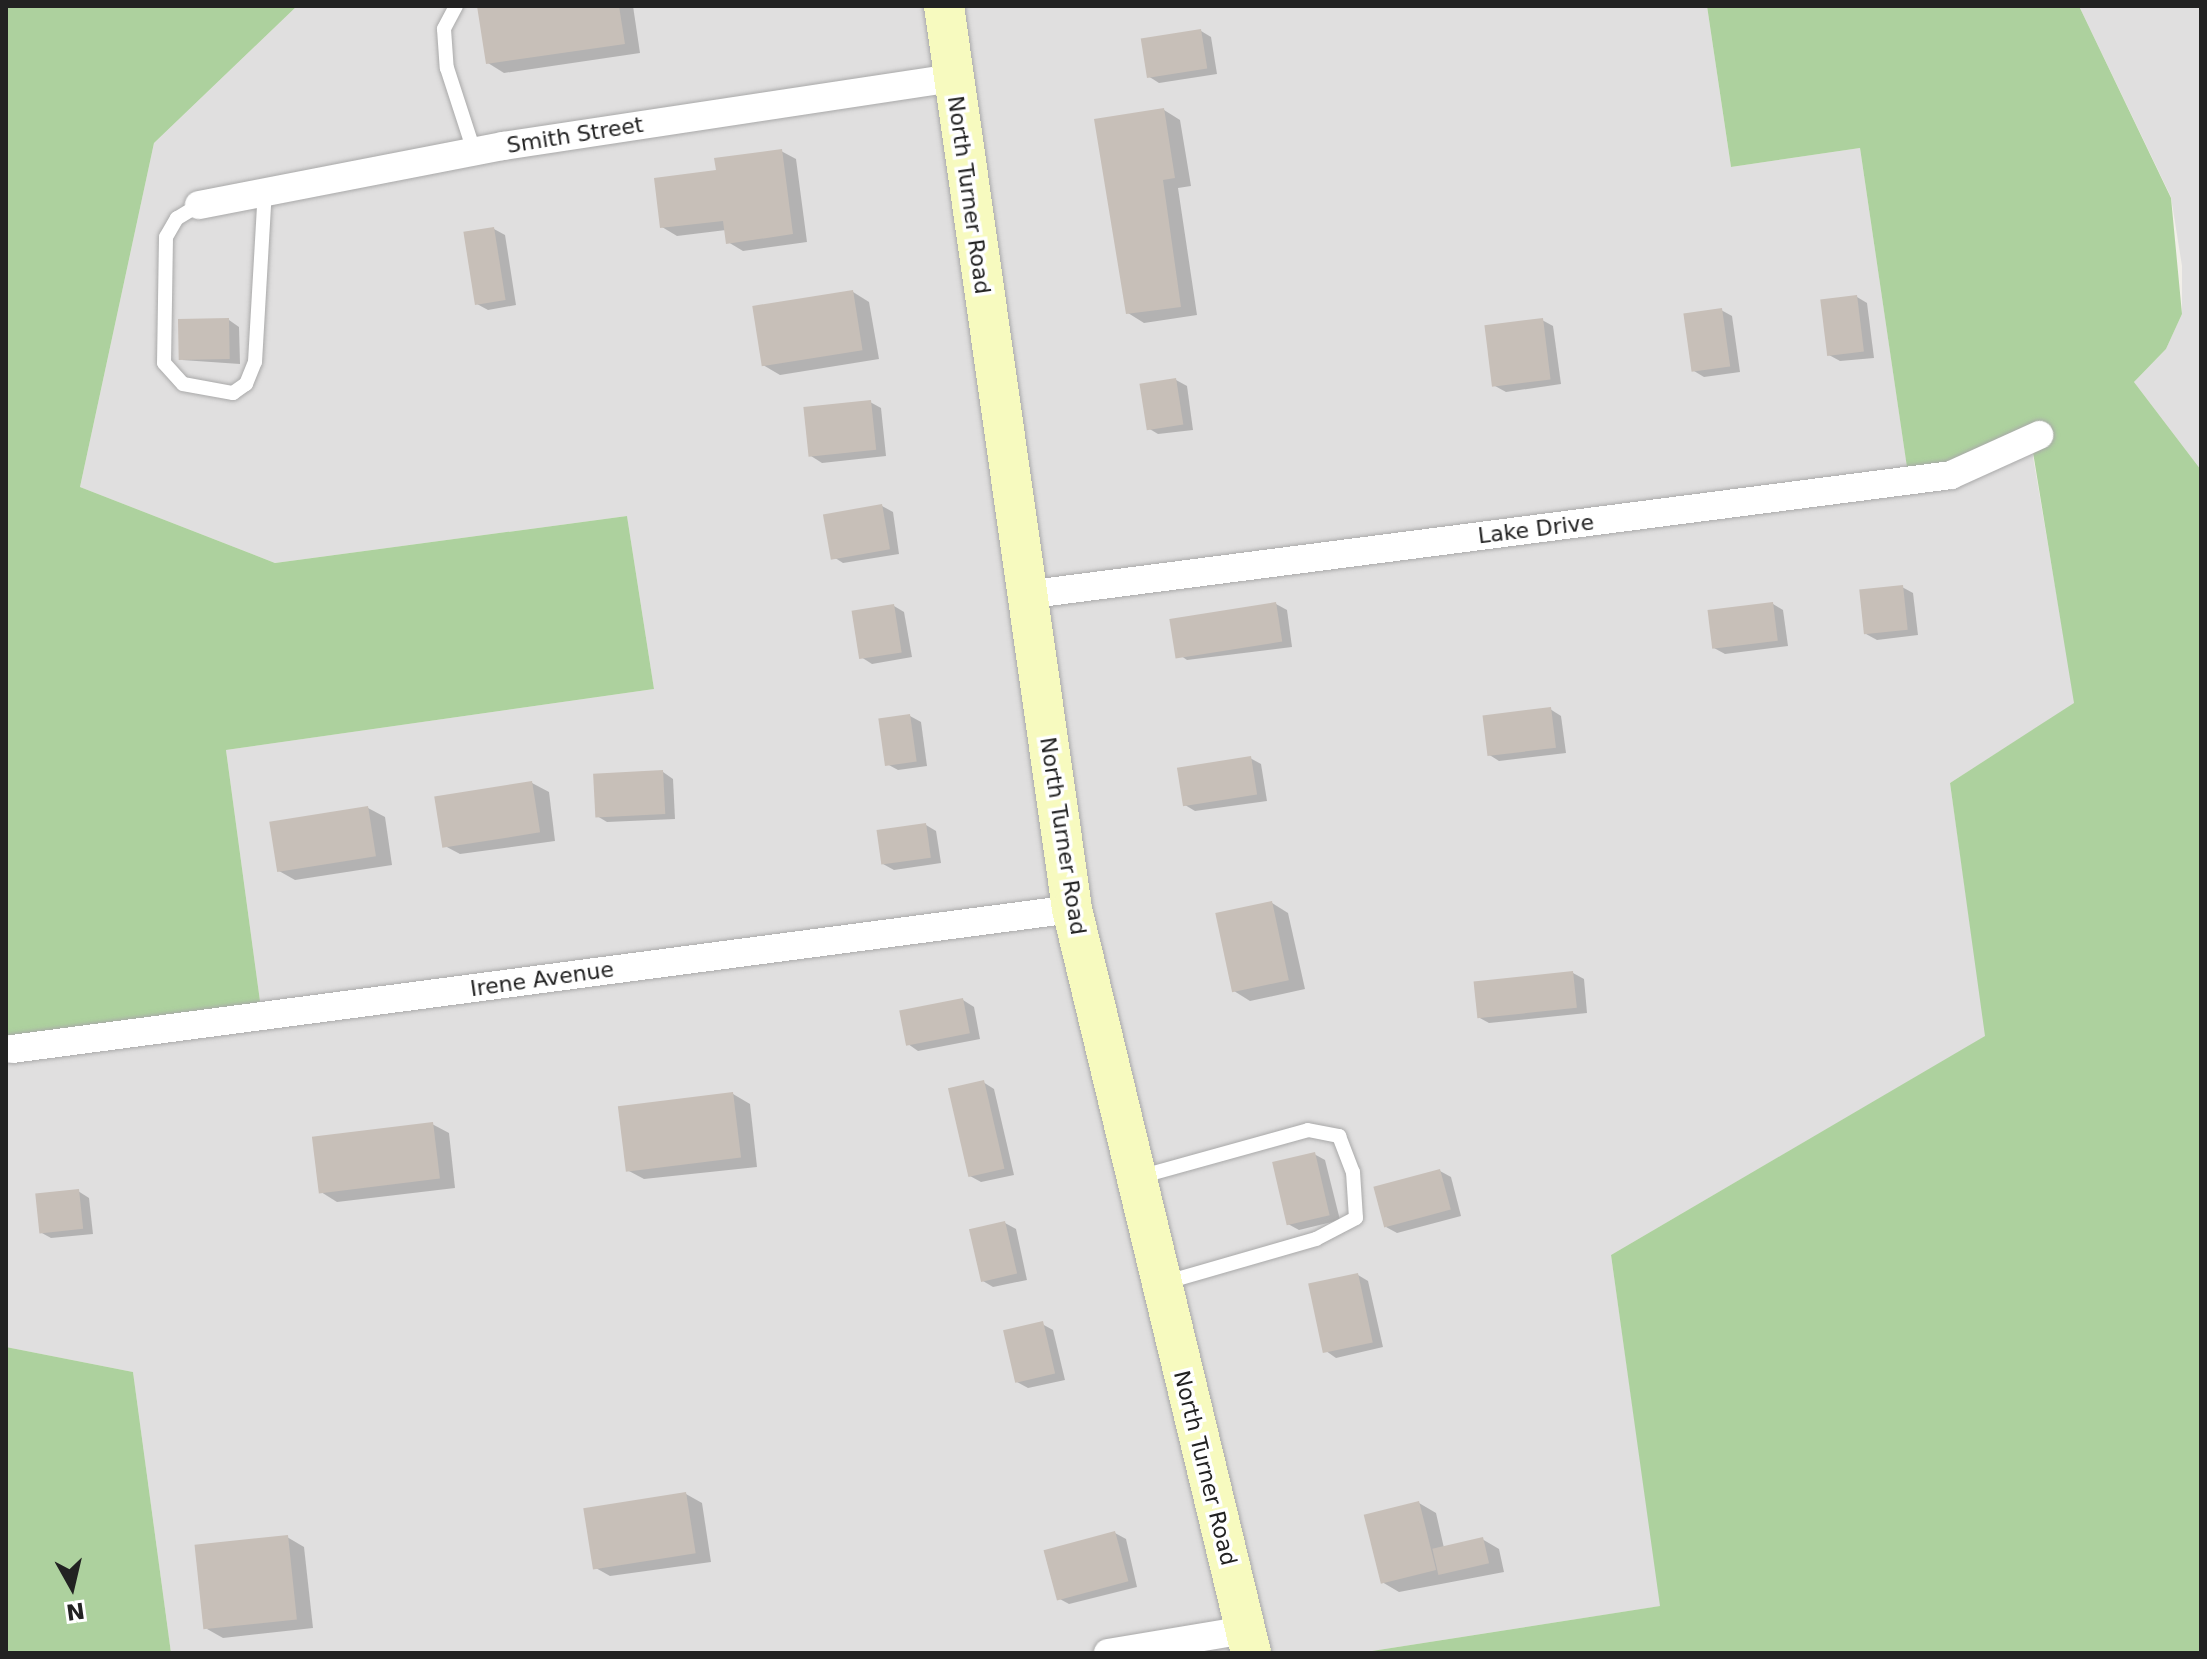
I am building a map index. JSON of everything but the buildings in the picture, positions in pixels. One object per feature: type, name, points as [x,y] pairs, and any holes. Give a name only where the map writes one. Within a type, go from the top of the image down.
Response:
[{"type":"street","name":"North Turner Road","points":[[944,6],[1025,595],[1072,909],[1133,1178],[1248,1642]]},
{"type":"street","name":"Smith Street","points":[[199,205],[474,151],[953,78]]},
{"type":"street","name":"Lake Drive","points":[[1025,595],[1951,475],[2039,435]]},
{"type":"street","name":"Irene Avenue","points":[[12,1049],[1072,909]]},
{"type":"street","points":[[1108,1653],[1248,1642]]},
{"type":"lane","points":[[456,6],[444,29],[447,68],[474,151]]},
{"type":"lane","points":[[199,205],[177,218],[166,237],[164,363],[183,384],[233,393],[246,384],[255,362],[265,191]]},
{"type":"lane","points":[[1133,1178],[1204,1165],[1308,1130],[1339,1136],[1353,1172],[1356,1218],[1316,1239],[1159,1284]]},
{"type":"shaded area","points":[[297,6],[1707,6],[1731,167],[1860,148],[1909,480],[2030,439],[2075,703],[1950,783],[1986,1036],[1611,1255],[1661,1606],[1359,1653],[171,1653],[133,1372],[6,1347],[6,1050],[262,1016],[226,750],[654,689],[627,516],[275,563],[80,487],[154,143]]},
{"type":"shaded area","points":[[2079,6],[2201,6],[2201,470],[2134,382],[2166,349],[2182,314],[2182,266],[2171,197]]},
{"type":"green space","points":[[6,6],[297,6],[154,143],[80,487],[275,563],[627,516],[654,689],[226,750],[262,1016],[6,1050]]},
{"type":"green space","points":[[1707,6],[2079,6],[2171,198],[2182,314],[2166,349],[2134,382],[2201,470],[2201,1653],[1359,1653],[1660,1606],[1611,1255],[1985,1036],[1950,783],[2074,703],[2031,440],[1909,481],[1860,148],[1731,167]]},
{"type":"green space","points":[[6,1347],[133,1372],[171,1653],[6,1653]]}]
